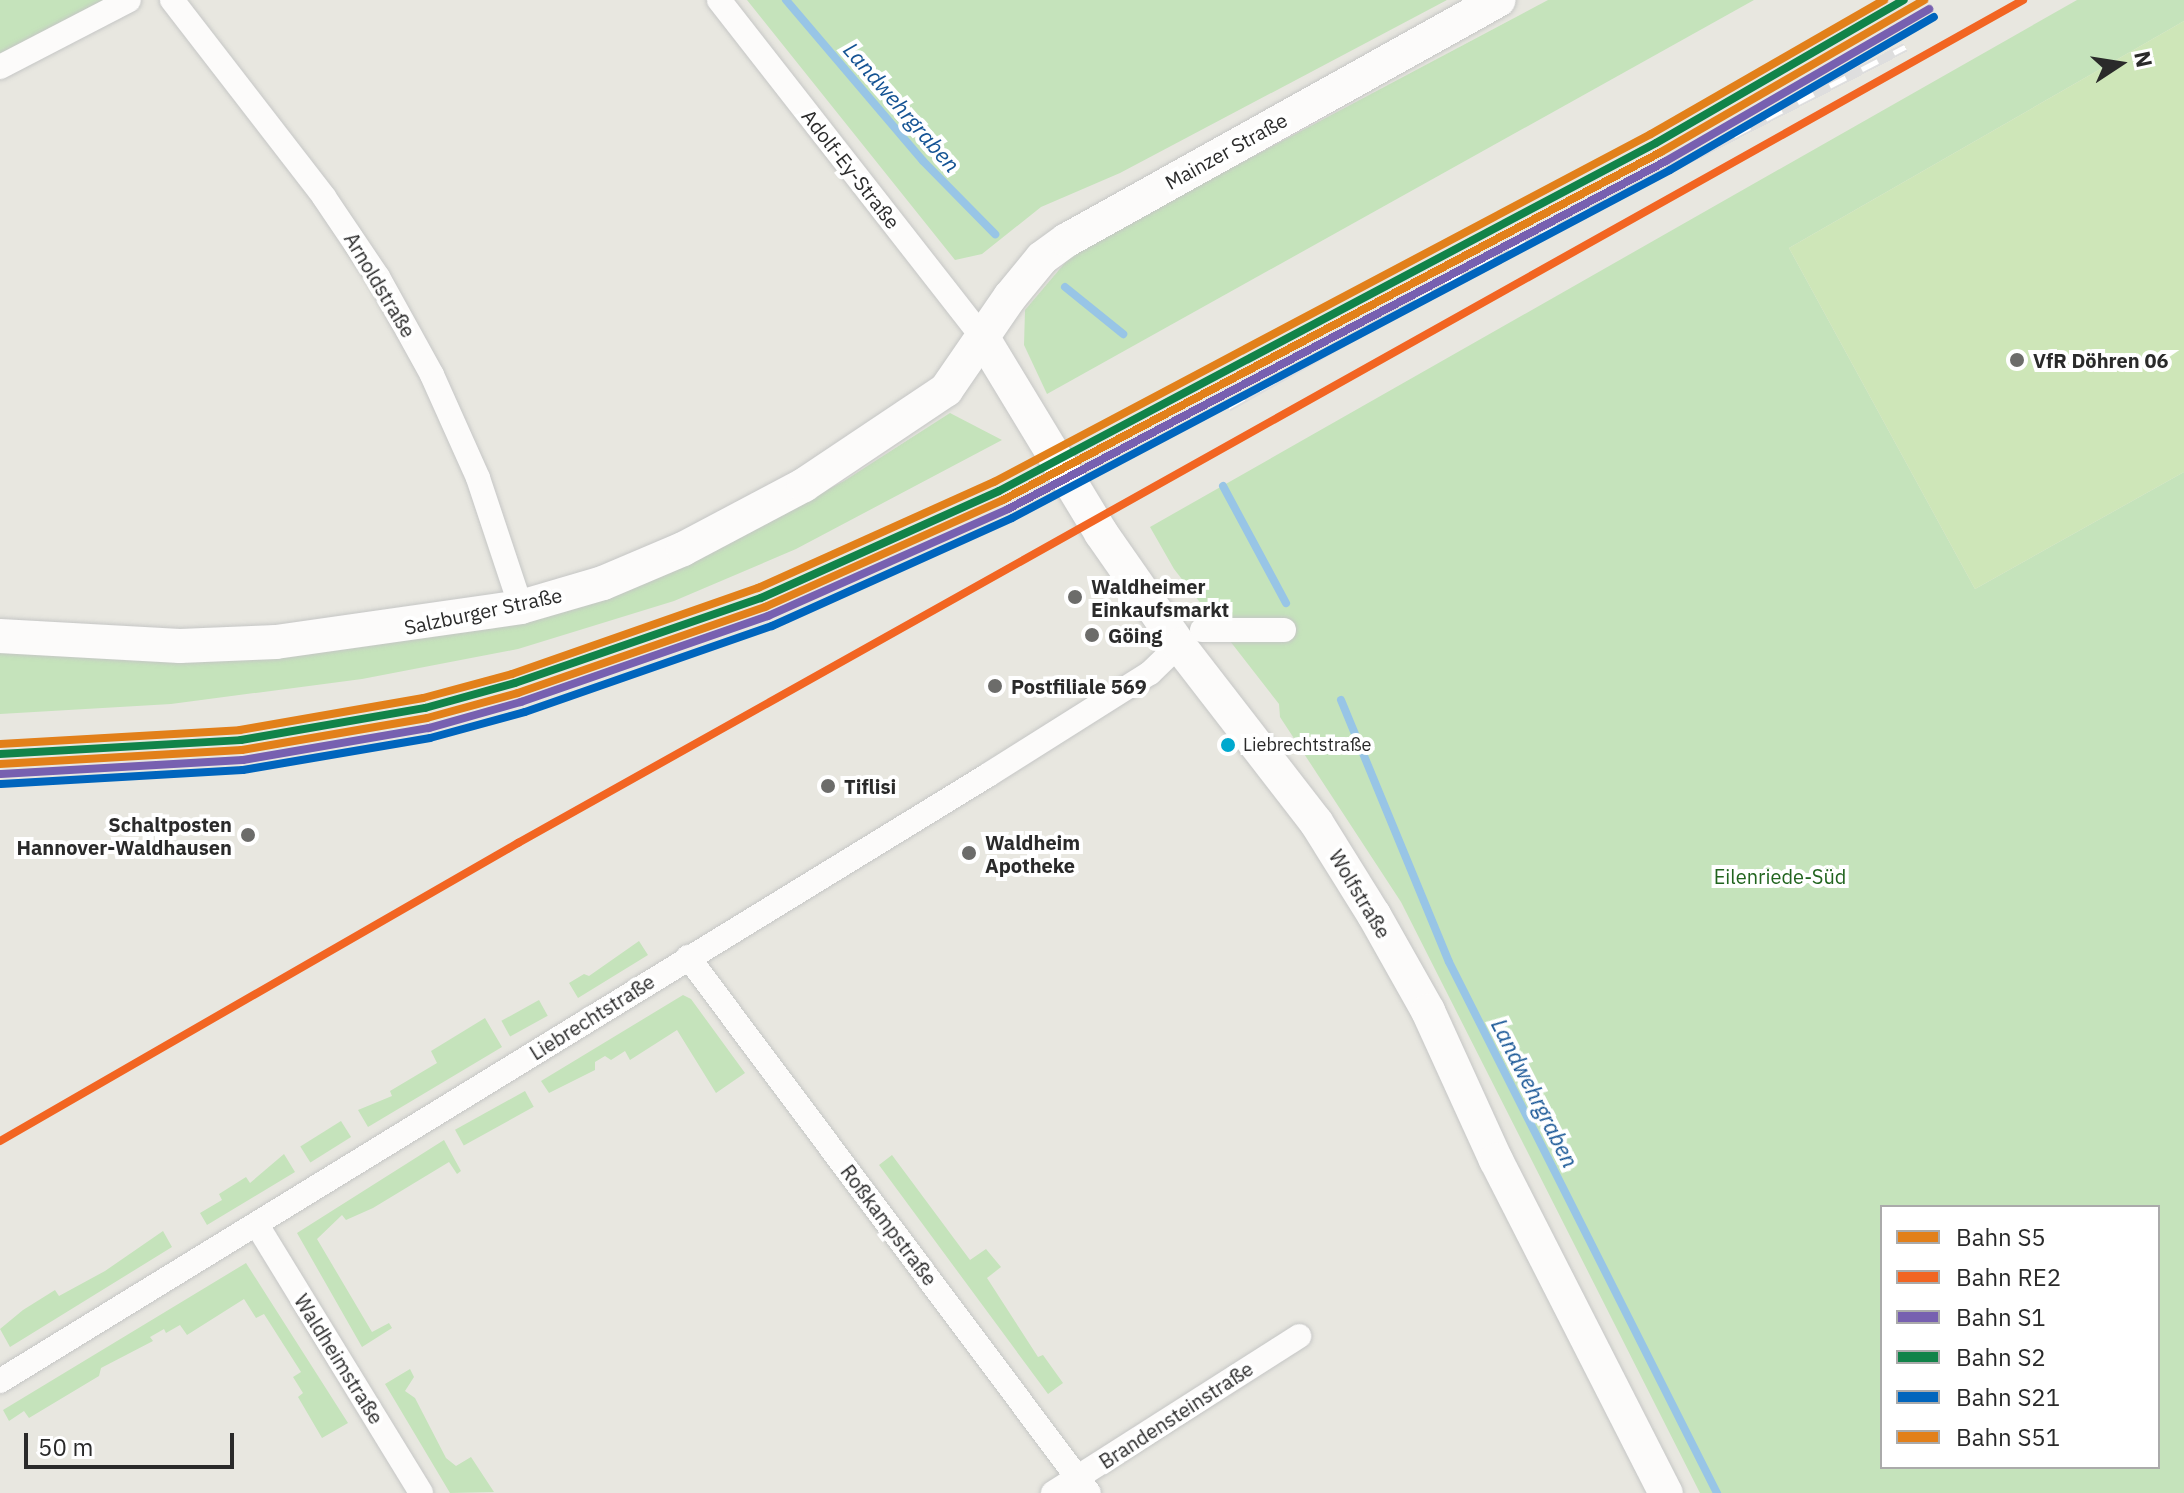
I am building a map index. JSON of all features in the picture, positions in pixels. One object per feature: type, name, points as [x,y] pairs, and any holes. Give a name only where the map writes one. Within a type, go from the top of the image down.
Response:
[{"type":"street","points":[[0,67],[129,0]]},
{"type":"street","name":"Arnoldstraße","points":[[172,0],[324,197],[378,277],[432,375],[472,465],[521,607]]},
{"type":"street","name":"Adolf-Ey-Straße","points":[[719,0],[983,338]]},
{"type":"street","name":"Mainzer Straße","points":[[983,338],[1036,265],[1110,215],[1499,0]]},
{"type":"street","name":"Salzburger Straße","points":[[0,636],[151,645],[276,642],[521,607],[643,566],[804,485],[946,390],[983,338]]},
{"type":"street","name":"Wolfstraße","points":[[983,338],[1101,533],[1190,638],[1316,822],[1374,915],[1428,1011],[1496,1160],[1666,1493]]},
{"type":"street","points":[[1190,638],[1284,630]]},
{"type":"street","name":"Liebrechtstraße","points":[[0,1381],[1150,673],[1190,638]]},
{"type":"street","name":"Roßkampstraße","points":[[688,957],[1084,1484]]},
{"type":"street","name":"Waldheimstraße","points":[[257,1225],[421,1493]]},
{"type":"street","name":"Brandensteinstraße","points":[[1053,1493],[1084,1484],[1299,1336]]},
{"type":"green space","points":[[0,0],[129,0],[0,67]]},
{"type":"green space","points":[[747,0],[1447,0],[1120,173],[1041,207],[982,254],[955,260]]},
{"type":"green space","points":[[1548,0],[1754,0],[1047,394],[1024,345],[1025,310],[1075,251]]},
{"type":"green space","name":"Eilenriede-Süd","points":[[2077,0],[2184,0],[2184,21],[1789,248],[1975,589],[2184,472],[2184,1493],[1700,1493],[1401,902],[1280,717],[1279,704],[1174,569],[1150,527]]},
{"type":"green space","name":"VfR Döhren 06","points":[[2184,21],[2184,472],[1975,589],[1789,248]]},
{"type":"green space","points":[[950,413],[1002,440],[796,549],[674,601],[518,649],[362,679],[171,704],[0,714],[0,636],[180,646],[686,564],[844,481]]},
{"type":"green space","points":[[639,941],[648,955],[578,998],[569,983],[584,974],[589,976]]},
{"type":"green space","points":[[683,995],[691,999],[745,1073],[716,1093],[677,1030],[630,1060],[625,1051],[611,1060],[605,1056],[595,1062],[595,1070],[549,1093],[541,1081]]},
{"type":"green space","points":[[539,1000],[548,1016],[510,1037],[501,1021]]},
{"type":"green space","points":[[485,1018],[502,1047],[368,1127],[358,1110],[392,1096],[390,1091],[437,1063],[431,1051]]},
{"type":"green space","points":[[525,1091],[534,1107],[464,1146],[455,1130]]},
{"type":"green space","points":[[341,1121],[351,1137],[310,1163],[300,1146]]},
{"type":"green space","points":[[444,1140],[461,1171],[457,1174],[449,1162],[373,1208],[346,1220],[342,1215],[317,1239],[372,1332],[389,1323],[392,1328],[362,1347],[297,1233]]},
{"type":"green space","points":[[284,1154],[295,1172],[207,1225],[200,1213],[222,1200],[219,1194],[246,1177],[250,1183]]},
{"type":"green space","points":[[892,1155],[970,1260],[986,1249],[1001,1267],[987,1278],[1038,1357],[1043,1355],[1063,1383],[1048,1394],[879,1165]]},
{"type":"green space","points":[[163,1231],[172,1247],[10,1347],[0,1329],[23,1310],[55,1290],[59,1296],[105,1271]]},
{"type":"green space","points":[[246,1263],[348,1423],[322,1438],[298,1397],[303,1393],[293,1377],[301,1372],[264,1314],[256,1318],[244,1299],[187,1335],[180,1325],[166,1333],[164,1329],[150,1337],[153,1341],[101,1368],[99,1376],[29,1418],[24,1411],[9,1421],[3,1410]]},
{"type":"green space","points":[[410,1369],[414,1377],[405,1391],[415,1398],[446,1458],[456,1466],[471,1457],[494,1492],[450,1493],[385,1384]]},
{"type":"waterway","name":"Landwehrgraben","points":[[786,0],[923,161],[995,234]]},
{"type":"waterway","name":"Landwehrgraben","points":[[1065,287],[1123,334]]},
{"type":"waterway","name":"Landwehrgraben","points":[[1223,486],[1286,603]]},
{"type":"waterway","name":"Landwehrgraben","points":[[1341,700],[1449,962],[1717,1493]]},
{"type":"railway","points":[[1228,407],[1446,284],[1905,47]]},
{"type":"rail line","name":"S51","points":[[0,744],[240,730],[423,698],[512,674],[758,588],[994,482],[1651,134],[1884,0]]},
{"type":"rail line","name":"S2","points":[[0,754],[241,740],[425,708],[515,683],[761,598],[999,491],[1656,143],[1904,0]]},
{"type":"rail line","name":"S5","points":[[0,764],[242,750],[427,718],[518,693],[765,607],[1003,500],[1661,152],[1924,0]]},
{"type":"rail line","name":"RE2","points":[[0,1141],[518,843],[2023,0]]},
{"type":"rail line","name":"S1","points":[[1,774],[243,760],[429,728],[521,702],[768,616],[1008,509],[1666,161],[1929,9]]},
{"type":"rail line","name":"S21","points":[[1,784],[243,770],[430,738],[525,712],[772,626],[1012,518],[1670,170],[1934,17]]},
{"type":"place","name":"VfR Döhren 06","points":[[2017,360]]},
{"type":"place","name":"Waldheimer Einkaufsmarkt","points":[[1075,597]]},
{"type":"place","name":"Göing","points":[[1092,635]]},
{"type":"place","name":"Postfiliale 569","points":[[995,686]]},
{"type":"place","name":"Liebrechtstraße","points":[[1228,745]]},
{"type":"place","name":"Tiflisi","points":[[828,786]]},
{"type":"place","name":"Schaltposten Hannover-Waldhausen","points":[[248,835]]},
{"type":"place","name":"Waldheim Apotheke","points":[[969,853]]}]
